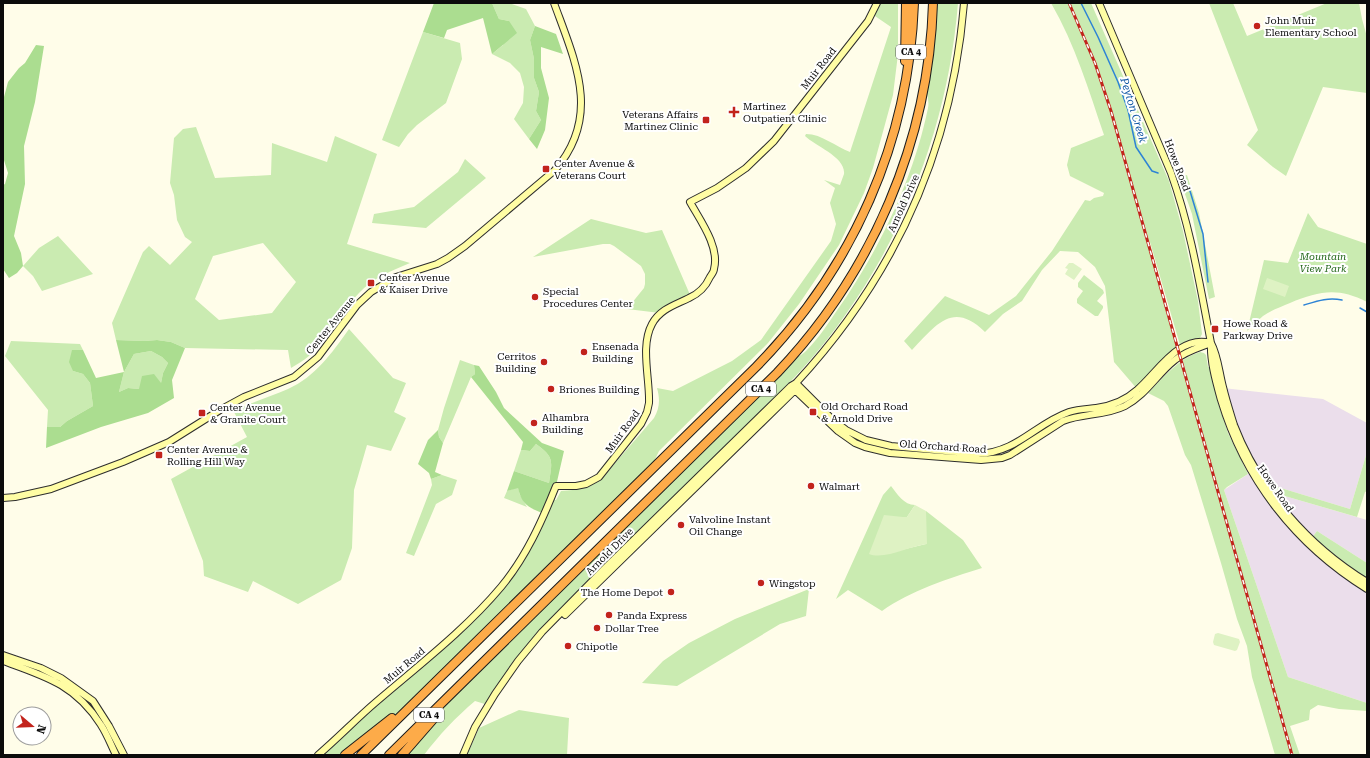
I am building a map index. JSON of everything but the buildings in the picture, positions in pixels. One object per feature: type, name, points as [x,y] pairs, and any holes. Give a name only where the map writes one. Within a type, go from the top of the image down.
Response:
[{"type":"highway","points":[[903,100],[907,20],[906,3]]},
{"type":"highway","name":"CA 4","points":[[361,755],[756,367],[793,326],[829,277],[849,244],[861,220],[884,164],[903,100],[912,46],[914,3]]},
{"type":"highway","name":"CA 4","points":[[389,755],[777,373],[807,340],[833,305],[868,248],[887,208],[913,136],[928,65],[933,3]]},
{"type":"highway","points":[[932,27],[937,3]]},
{"type":"highway","points":[[402,755],[470,675]]},
{"type":"highway","points":[[345,755],[424,693]]},
{"type":"street","name":"Center Avenue","points":[[3,498],[14,497],[51,488],[123,462],[169,442],[220,410],[244,397],[294,377],[318,357],[357,305],[371,292],[396,277],[436,264],[448,258],[465,246],[555,170],[565,158],[574,141],[579,129],[582,107],[573,56],[554,3]]},
{"type":"street","name":"Muir Road","points":[[318,755],[375,703],[444,644],[497,592],[516,566],[536,532],[556,486],[576,486],[586,484],[599,477],[641,424],[650,403],[647,339],[652,324],[660,313],[669,307],[691,297],[706,286],[714,269],[714,251],[708,234],[690,202],[717,188],[746,168],[774,141],[868,21],[877,3]]},
{"type":"street","name":"Arnold Drive","points":[[467,755],[479,728],[502,689],[546,633],[596,586],[794,386],[830,346],[866,296],[895,245],[916,202],[933,157],[945,117],[959,52],[964,3]]},
{"type":"street","name":"Howe Road","points":[[1099,3],[1177,190],[1192,246],[1211,343],[1210,351],[1223,404],[1231,427],[1258,483],[1273,505],[1324,558],[1367,589]]},
{"type":"street","name":"Old Orchard Road","points":[[794,386],[846,430],[866,440],[891,446],[987,454],[1006,449],[1057,417],[1070,412],[1098,408],[1121,401],[1138,390],[1158,367],[1172,354],[1194,343],[1204,341],[1211,343]]},
{"type":"street","name":"Howe Road","points":[[1211,343],[1215,350],[1223,388],[1235,426],[1249,457],[1264,483],[1287,514],[1311,539],[1340,564],[1367,582]]},
{"type":"street","name":"Arnold Drive","points":[[463,755],[475,727],[495,694],[518,661],[542,632],[615,558],[794,386]]},
{"type":"street","points":[[3,655],[41,668],[61,678],[93,701],[109,726],[124,755]]},
{"type":"street","points":[[3,661],[56,681],[72,692],[87,706],[102,726],[116,755]]},
{"type":"shaded area","points":[[1223,388],[1323,399],[1367,423],[1367,452],[1350,509],[1264,483],[1249,457]]},
{"type":"shaded area","points":[[1251,472],[1273,505],[1367,589],[1367,703],[1288,677],[1224,490]]},
{"type":"shaded area","points":[[1271,492],[1367,520],[1367,563],[1317,531],[1311,539]]},
{"type":"green space","points":[[434,3],[492,3],[499,19],[509,21],[517,33],[492,54],[483,18],[447,30],[444,38],[423,32]]},
{"type":"green space","points":[[492,3],[509,3],[526,9],[535,26],[530,40],[534,59],[534,78],[539,92],[536,111],[541,120],[529,139],[514,119],[523,103],[524,87],[520,73],[510,63],[492,54],[503,45],[509,21],[499,19]]},
{"type":"green space","points":[[877,3],[898,3],[898,54],[893,95],[873,168],[864,193],[839,245],[799,304],[768,343],[659,451],[649,472],[424,693],[345,755],[318,755],[486,604],[516,567],[550,500],[556,500],[561,491],[583,488],[593,484],[603,477],[654,418],[659,403],[657,388],[673,391],[732,361],[761,340],[831,241],[836,224],[830,203],[835,188],[824,180],[840,185],[844,174],[843,168],[835,157],[805,136],[806,134],[818,136],[850,152],[891,27],[872,14]]},
{"type":"green space","points":[[937,3],[958,3],[946,86],[936,126],[908,205],[890,242],[869,279],[846,314],[812,358],[774,399],[579,591],[536,641],[488,705],[475,701],[448,726],[424,755],[402,755],[470,675],[785,365],[807,350],[824,330],[853,287],[881,238],[904,187],[914,160],[928,108],[925,81]]},
{"type":"green space","points":[[1051,3],[1091,3],[1169,181],[1183,231],[1198,301],[1202,334],[1200,338],[1180,345],[1149,241],[1178,350],[1138,390],[1114,362],[1105,286],[1095,267],[1078,252],[1060,251],[1042,270],[1022,301],[1003,314],[985,332],[974,323],[964,318],[954,317],[946,320],[929,332],[912,350],[904,341],[945,296],[989,315],[1016,296],[1052,251],[1085,200],[1090,201],[1094,198],[1103,196],[1104,193],[1070,176],[1067,165],[1071,148],[1104,135],[1074,51],[1060,19]]},
{"type":"green space","points":[[1209,3],[1233,3],[1247,36],[1327,3],[1359,3],[1367,37],[1367,93],[1323,87],[1286,176],[1247,145],[1258,130]]},
{"type":"green space","points":[[535,26],[556,34],[563,54],[541,47],[541,68],[549,98],[545,130],[537,149],[529,139],[541,120],[536,111],[539,92],[534,78],[534,59],[530,40]]},
{"type":"green space","points":[[423,32],[460,43],[462,59],[446,103],[417,125],[408,134],[399,147],[382,140]]},
{"type":"green space","points":[[36,45],[44,46],[35,102],[24,146],[25,184],[14,236],[21,253],[23,266],[17,273],[9,278],[3,269],[3,185],[5,184],[8,173],[3,157],[4,97],[8,82],[25,63]]},
{"type":"green space","points":[[196,127],[215,178],[271,175],[272,143],[327,162],[335,136],[377,154],[347,244],[410,263],[383,275],[364,288],[352,300],[316,349],[307,358],[291,368],[288,350],[185,348],[171,342],[157,340],[116,340],[112,323],[143,252],[149,246],[170,265],[192,242],[185,237],[177,220],[174,195],[170,183],[174,138],[183,129]],"holes":[[[263,243],[296,282],[272,313],[219,320],[195,299],[213,256]]]},
{"type":"green space","points":[[465,159],[486,178],[426,228],[372,223],[374,214],[414,207],[458,172]]},
{"type":"green space","points":[[1187,175],[1199,213],[1215,297],[1209,299],[1192,214],[1179,177]]},
{"type":"green space","name":"Mountain View Park","points":[[1308,213],[1318,227],[1367,244],[1367,302],[1347,294],[1328,292],[1319,293],[1269,312],[1247,331],[1264,260],[1288,263]]},
{"type":"green space","points":[[591,219],[646,233],[662,230],[691,297],[660,313],[627,309],[644,288],[645,274],[641,266],[610,244],[533,257]]},
{"type":"green space","points":[[58,236],[93,274],[42,291],[33,276],[23,266],[39,248]]},
{"type":"green space","points":[[1069,263],[1073,263],[1082,269],[1074,280],[1065,274],[1068,269],[1065,268]]},
{"type":"green space","points":[[1084,275],[1103,290],[1104,293],[1097,301],[1103,306],[1098,316],[1095,316],[1077,303],[1077,299],[1083,291],[1078,287],[1078,283]]},
{"type":"green space","points":[[1267,278],[1289,286],[1285,297],[1263,289]]},
{"type":"green space","points":[[349,329],[393,378],[406,383],[394,412],[406,418],[391,451],[367,445],[354,490],[352,548],[341,580],[298,604],[253,581],[248,592],[204,576],[203,561],[171,479],[247,437],[234,412],[254,402],[288,389],[307,378],[322,364]]},
{"type":"green space","points":[[116,340],[157,340],[171,342],[185,348],[172,380],[174,398],[148,413],[101,427],[46,448],[47,427],[60,427],[67,421],[93,406],[90,383],[83,374],[73,371],[69,362],[72,350],[83,350],[96,378],[124,372]],"holes":[[[151,351],[162,357],[168,363],[163,373],[161,383],[154,374],[142,376],[139,389],[128,388],[119,392],[124,372],[134,354]]]},
{"type":"green space","points":[[11,341],[80,344],[83,350],[72,350],[73,371],[83,374],[90,383],[93,406],[67,421],[60,427],[47,427],[48,410],[5,356]]},
{"type":"green space","points":[[151,351],[162,357],[168,363],[163,373],[161,383],[139,389],[128,388],[119,392],[124,372],[134,354]]},
{"type":"green space","points":[[1200,352],[1206,355],[1218,403],[1228,433],[1248,474],[1224,490],[1288,677],[1367,703],[1367,711],[1339,709],[1318,705],[1310,710],[1309,720],[1290,726],[1300,755],[1275,755],[1252,677],[1247,646],[1237,619],[1191,465],[1185,455],[1168,406],[1164,401],[1148,393],[1178,364]]},
{"type":"green space","points":[[460,360],[474,365],[475,374],[471,377],[443,443],[439,437],[438,430]]},
{"type":"green space","points":[[474,365],[479,366],[496,392],[504,408],[542,443],[564,451],[556,486],[544,514],[526,505],[518,488],[507,491],[514,471],[549,483],[551,460],[536,444],[530,451],[521,450],[523,442],[471,377],[475,374]]},
{"type":"green space","points":[[438,430],[439,437],[443,443],[435,472],[442,475],[431,479],[429,473],[418,464],[428,440]]},
{"type":"green space","points":[[536,444],[551,460],[549,483],[514,471],[521,450],[530,451]]},
{"type":"green space","points":[[1367,452],[1367,491],[1365,492],[1357,517],[1271,492],[1264,483],[1350,509]]},
{"type":"green space","points":[[442,475],[457,480],[452,495],[436,504],[414,556],[406,553],[432,485],[431,479]]},
{"type":"green space","points":[[891,486],[898,496],[904,501],[911,505],[915,505],[907,517],[903,517],[901,550],[926,544],[926,511],[963,540],[982,568],[917,591],[882,611],[848,590],[836,599],[883,495]]},
{"type":"green space","points":[[518,487],[520,495],[527,507],[504,498],[507,491]]},
{"type":"green space","points":[[915,505],[926,511],[927,544],[890,554],[869,554],[884,515],[907,517]]},
{"type":"green space","points":[[1317,531],[1367,563],[1367,582],[1311,539]]},
{"type":"green space","points":[[809,589],[806,616],[780,624],[677,686],[642,683],[663,661],[689,643],[735,619]]},
{"type":"green space","points":[[1218,633],[1239,639],[1240,642],[1237,650],[1235,651],[1214,645],[1213,642],[1215,634]]},
{"type":"green space","points":[[519,710],[569,718],[567,755],[467,755],[479,728]]},
{"type":"waterway","name":"Peyton Creek","points":[[1081,3],[1118,82],[1128,110],[1136,147],[1152,171],[1158,173]]},
{"type":"waterway","name":"Peyton Creek","points":[[1182,177],[1190,191],[1203,234],[1208,282]]},
{"type":"waterway","name":"Peyton Creek","points":[[1304,305],[1327,299],[1342,300]]},
{"type":"waterway","name":"Peyton Creek","points":[[1360,308],[1367,312]]},
{"type":"railway","points":[[1069,3],[1095,63],[1111,111],[1292,755]]},
{"type":"place","name":"John Muir Elementary School","points":[[1257,26]]},
{"type":"place","name":"Martinez Outpatient Clinic","points":[[734,112]]},
{"type":"place","name":"Veterans Affairs Martinez Clinic","points":[[706,120]]},
{"type":"place","name":"Center Avenue & Veterans Court","points":[[546,169]]},
{"type":"place","name":"Center Avenue & Kaiser Drive","points":[[371,283]]},
{"type":"place","name":"Special Procedures Center","points":[[535,297]]},
{"type":"place","name":"Howe Road & Parkway Drive","points":[[1215,329]]},
{"type":"place","name":"Ensenada Building","points":[[584,352]]},
{"type":"place","name":"Cerritos Building","points":[[544,362]]},
{"type":"place","name":"Briones Building","points":[[551,389]]},
{"type":"place","name":"Old Orchard Road & Arnold Drive","points":[[813,412]]},
{"type":"place","name":"Center Avenue & Granite Court","points":[[202,413]]},
{"type":"place","name":"Alhambra Building","points":[[534,423]]},
{"type":"place","name":"Center Avenue & Rolling Hill Way","points":[[159,455]]},
{"type":"place","name":"Walmart","points":[[811,486]]},
{"type":"place","name":"Valvoline Instant Oil Change","points":[[681,525]]},
{"type":"place","name":"Wingstop","points":[[761,583]]},
{"type":"place","name":"The Home Depot","points":[[671,592]]},
{"type":"place","name":"Panda Express","points":[[609,615]]},
{"type":"place","name":"Dollar Tree","points":[[597,628]]},
{"type":"place","name":"Chipotle","points":[[568,646]]}]
